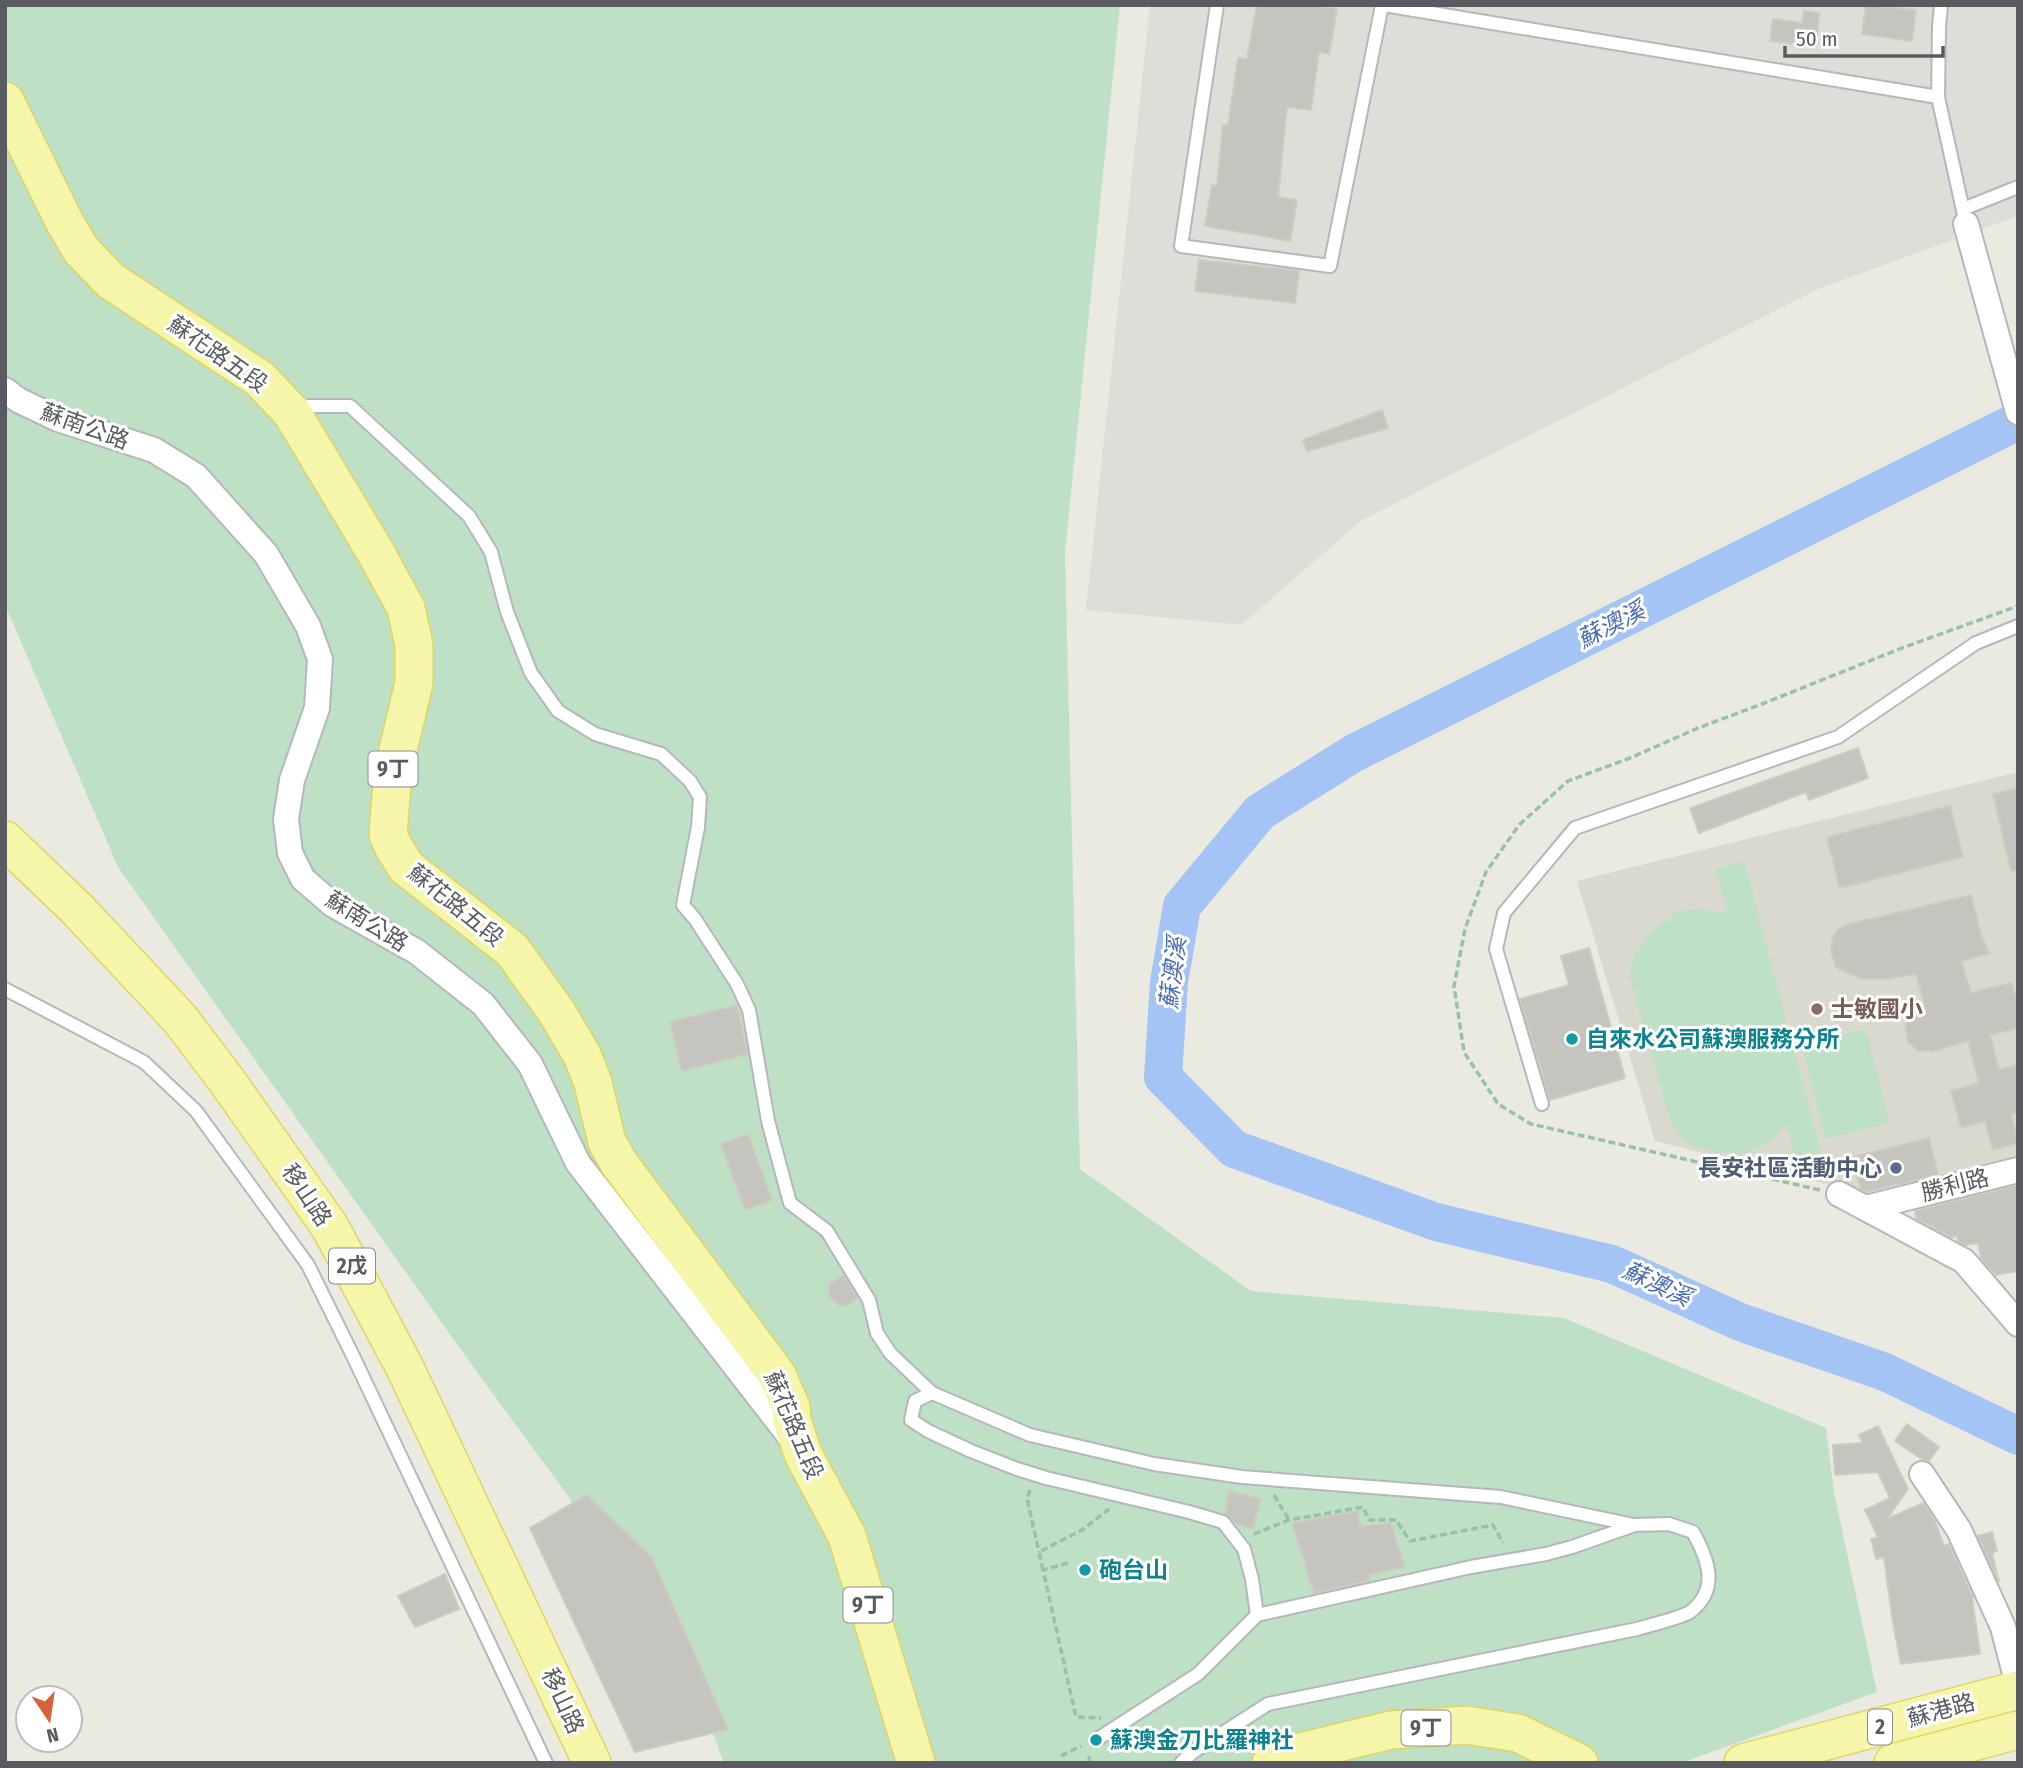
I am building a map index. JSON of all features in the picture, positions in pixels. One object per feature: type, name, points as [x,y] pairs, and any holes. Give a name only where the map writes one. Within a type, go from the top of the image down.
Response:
[{"type":"main road","name":"蘇花路五段","points":[[5,101],[81,250],[111,281],[260,379],[292,413],[406,608],[414,645],[414,683],[393,771],[388,820],[388,834],[393,846],[407,867],[512,950],[556,1011],[582,1055],[593,1083],[607,1142],[619,1163],[777,1375],[790,1407],[803,1454],[847,1536],[916,1763]]},
{"type":"main road","name":"移山路","points":[[5,840],[77,909],[180,1019],[330,1227],[405,1368],[592,1763]]},
{"type":"main road","name":"蘇港路","points":[[1743,1763],[2018,1688]]},
{"type":"main road","name":"9丁","points":[[1270,1763],[1288,1755],[1391,1730],[1466,1725],[1518,1733],[1579,1763]]},
{"type":"main road","name":"蘇港路","points":[[1893,1763],[2018,1730]]},
{"type":"street","points":[[1964,216],[2018,412]]},
{"type":"street","name":"蘇南公路","points":[[5,390],[18,400],[58,419],[154,450],[196,476],[265,554],[308,626],[320,659],[317,708],[292,780],[285,819],[290,853],[303,878],[332,904],[417,952],[483,1003],[530,1063],[578,1163],[803,1454]]},
{"type":"street","name":"勝利路","points":[[1866,1208],[2018,1170]]},
{"type":"street","points":[[1839,1194],[1964,1261],[2018,1324]]},
{"type":"street","points":[[1922,1474],[1959,1530],[2003,1628],[2018,1688]]},
{"type":"lane","points":[[1217,5],[1181,246],[1330,267],[1383,5],[1938,97]]},
{"type":"lane","points":[[1941,5],[1938,97],[1964,216],[2018,187]]},
{"type":"lane","points":[[292,413],[309,406],[350,406],[469,516],[491,552],[507,612],[531,673],[558,711],[595,734],[661,754],[690,780],[700,797],[698,827],[683,905],[737,984],[749,1010],[768,1121],[790,1203],[827,1231],[869,1300],[877,1333],[890,1353],[932,1393],[1030,1435],[1154,1464],[1264,1478],[1501,1497],[1634,1525],[1669,1524],[1693,1532],[1706,1554],[1710,1577],[1703,1597],[1689,1613],[1637,1629],[1268,1704],[1193,1752],[1181,1763]]},
{"type":"lane","points":[[1542,1104],[1496,949],[1504,913],[1575,828],[1838,737],[1976,643],[2018,626]]},
{"type":"lane","points":[[5,989],[144,1062],[196,1111],[308,1265],[546,1763]]},
{"type":"lane","points":[[932,1393],[915,1401],[911,1420],[971,1451],[1037,1475],[1189,1511],[1223,1522],[1244,1549],[1257,1615]]},
{"type":"lane","points":[[1096,1740],[1198,1674],[1257,1615],[1471,1567],[1546,1554],[1634,1525]]},
{"type":"path","points":[[1839,1194],[1531,1124],[1498,1104],[1464,1052],[1454,986],[1465,929],[1486,872],[1519,825],[1568,781],[1630,758],[1698,727],[2018,606]]},
{"type":"path","points":[[1037,1475],[1027,1499],[1076,1717],[1102,1718],[1096,1740],[1061,1756]]},
{"type":"path","points":[[1264,1478],[1289,1520]]},
{"type":"path","points":[[1039,1552],[1082,1530],[1124,1497]]},
{"type":"path","points":[[1229,1528],[1256,1534],[1289,1520],[1363,1507],[1369,1520],[1396,1520],[1410,1541],[1493,1525],[1503,1543]]},
{"type":"path","points":[[1043,1570],[1068,1563]]},
{"type":"shaded area","points":[[1150,5],[2018,5],[2018,216],[1818,289],[1362,520],[1241,625],[1086,610]]},
{"type":"shaded area","name":"士敏國小","points":[[2018,772],[2018,1158],[1939,1178],[1928,1138],[1853,1157],[1862,1193],[1655,1141],[1577,881]]},
{"type":"green space","points":[[5,5],[1120,5],[1065,553],[1080,1169],[1251,1291],[1564,1318],[1826,1428],[1834,1493],[1877,1692],[1681,1763],[724,1763],[682,1651],[466,1357],[118,867],[5,605]]},
{"type":"green space","points":[[1744,861],[1825,1168],[1800,1174],[1786,1125],[1760,1147],[1732,1154],[1688,1143],[1679,1135],[1670,1121],[1629,973],[1647,937],[1676,913],[1698,909],[1728,913],[1715,869]]},
{"type":"green space","points":[[1866,1029],[1889,1123],[1825,1139],[1802,1045]]},
{"type":"building","points":[[1257,5],[1313,5],[1337,9],[1329,54],[1319,52],[1311,110],[1287,107],[1278,197],[1297,200],[1290,241],[1205,226],[1212,185],[1217,186],[1223,125],[1228,125],[1238,58],[1247,59]]},
{"type":"building","points":[[1866,5],[1916,10],[1912,41],[1862,34]]},
{"type":"building","points":[[1804,11],[1819,13],[1816,46],[1770,41],[1773,19],[1802,23]]},
{"type":"building","points":[[1199,260],[1299,271],[1295,303],[1195,291]]},
{"type":"building","points":[[1382,410],[1388,428],[1307,451],[1303,440]]},
{"type":"building","points":[[1858,748],[1868,778],[1809,800],[1806,792],[1699,833],[1690,808]]},
{"type":"building","points":[[2018,788],[2018,870],[2011,871],[1993,794]]},
{"type":"building","points":[[1950,806],[1963,857],[1840,888],[1827,837]]},
{"type":"building","points":[[1971,895],[1981,935],[1989,953],[1961,961],[1971,993],[2011,983],[2018,1003],[2018,1028],[1990,1035],[1999,1070],[2018,1065],[2018,1112],[2011,1114],[2018,1143],[1993,1150],[1985,1121],[1961,1128],[1951,1091],[1979,1083],[1968,1041],[1933,1051],[1919,1051],[1908,1042],[1905,1024],[1912,1012],[1925,1006],[1916,974],[1888,979],[1861,979],[1836,967],[1831,952],[1832,940],[1837,931],[1846,925]]},
{"type":"building","name":"自來水公司蘇澳服務分所","points":[[1589,948],[1625,1078],[1550,1100],[1520,999],[1569,985],[1561,956]]},
{"type":"building","points":[[737,1005],[748,1054],[682,1071],[670,1022]]},
{"type":"building","points":[[748,1134],[772,1200],[745,1210],[721,1144]]},
{"type":"building","name":"長安社區活動中心","points":[[1929,1138],[1938,1175],[1867,1192],[1861,1189],[1853,1157]]},
{"type":"building","points":[[2018,1185],[2018,1271],[1996,1275],[1981,1258],[1978,1243],[1966,1245],[1958,1241],[1957,1236],[1951,1237],[1916,1218],[1915,1211]]},
{"type":"building","points":[[844,1275],[857,1297],[849,1305],[840,1306],[829,1297],[829,1284]]},
{"type":"building","points":[[1907,1424],[1939,1447],[1929,1461],[1895,1441]]},
{"type":"building","points":[[1878,1426],[1908,1489],[1887,1519],[1923,1503],[1935,1521],[1944,1546],[1949,1544],[1973,1598],[1980,1654],[1901,1664],[1884,1557],[1876,1559],[1871,1539],[1878,1537],[1865,1510],[1890,1498],[1878,1472],[1835,1475],[1833,1445],[1863,1443],[1859,1435]]},
{"type":"building","points":[[1229,1491],[1260,1499],[1253,1529],[1235,1523],[1225,1514]]},
{"type":"building","points":[[587,1495],[652,1558],[728,1729],[635,1752],[530,1528]]},
{"type":"building","points":[[1358,1511],[1360,1527],[1391,1523],[1404,1567],[1369,1575],[1369,1581],[1314,1593],[1292,1523]]},
{"type":"building","points":[[1992,1532],[1997,1551],[1992,1553],[1999,1582],[1978,1536]]},
{"type":"building","points":[[445,1574],[459,1609],[415,1627],[398,1596]]},
{"type":"waterway","name":"蘇澳溪","points":[[2018,421],[1354,753],[1260,812],[1182,906],[1169,982],[1163,1077],[1234,1149],[1436,1222],[1612,1264],[1740,1322],[1885,1372],[2018,1436]]},
{"type":"place","name":"士敏國小","points":[[1817,1009]]},
{"type":"place","name":"自來水公司蘇澳服務分所","points":[[1572,1039]]},
{"type":"place","name":"長安社區活動中心","points":[[1896,1168]]},
{"type":"place","name":"砲台山","points":[[1085,1570]]},
{"type":"place","name":"蘇澳金刀比羅神社","points":[[1096,1740]]}]
